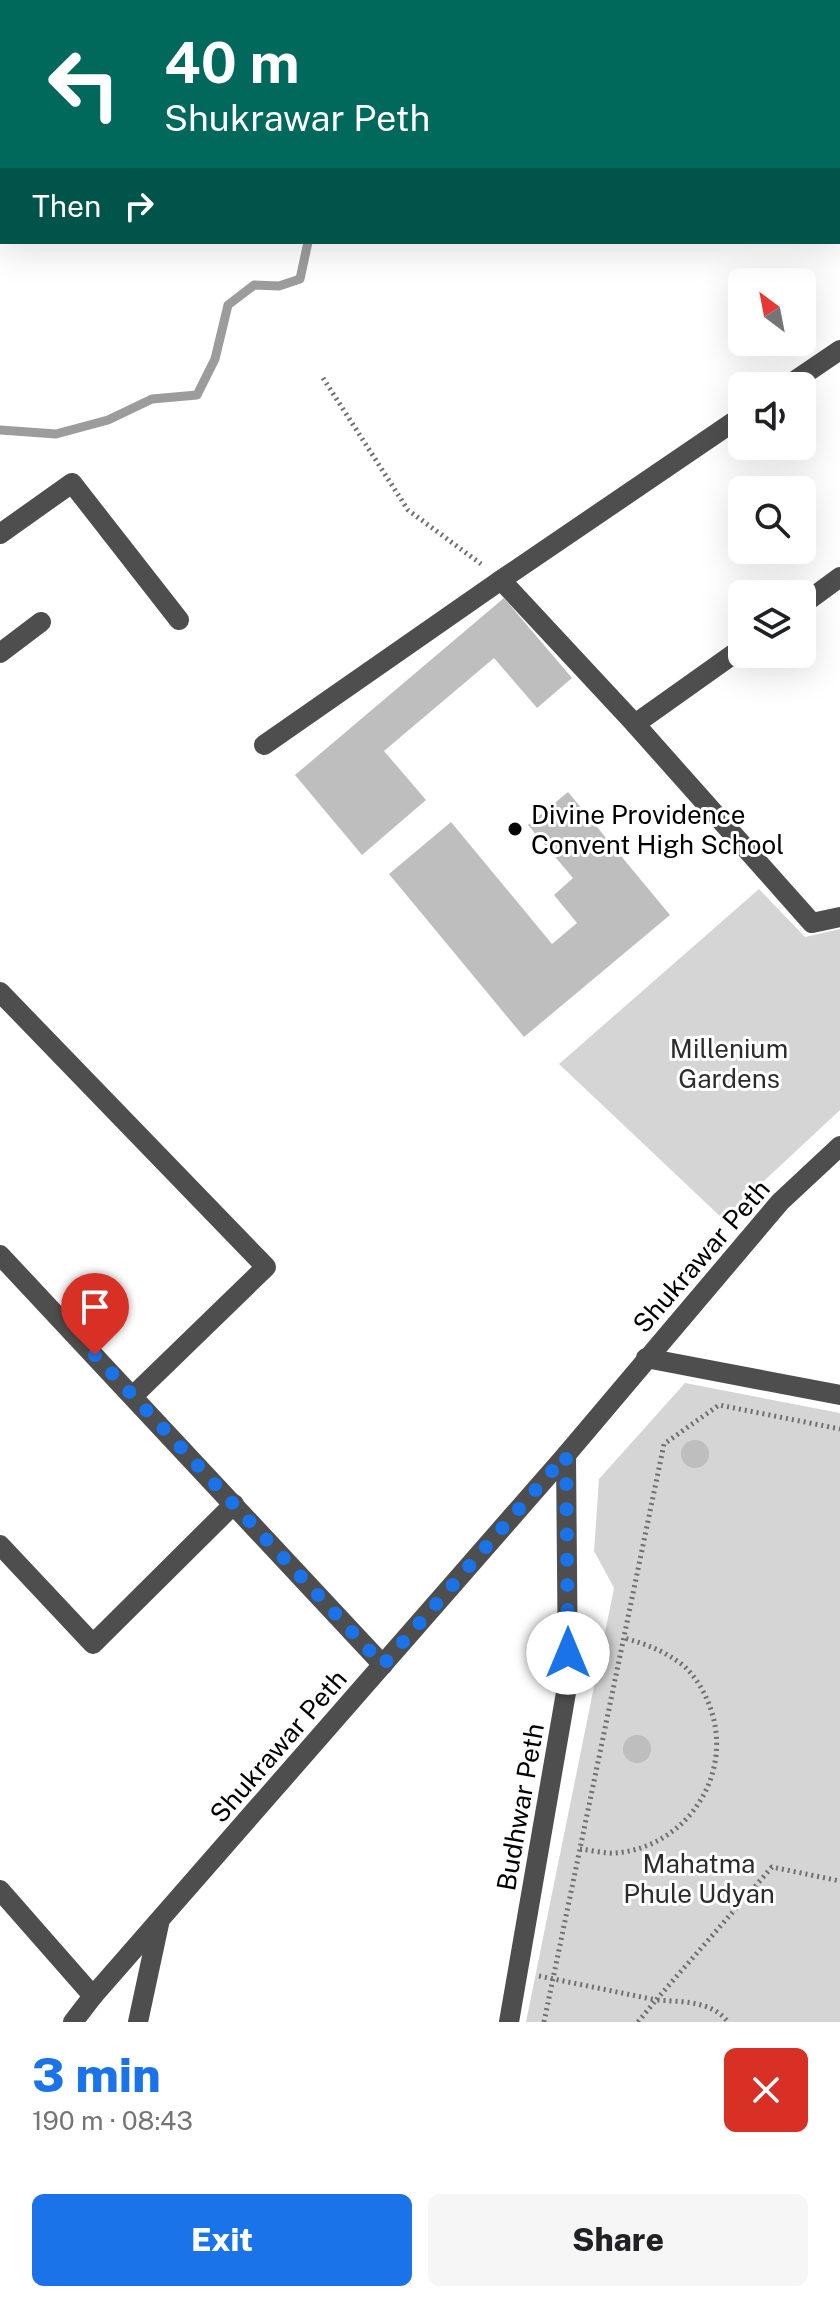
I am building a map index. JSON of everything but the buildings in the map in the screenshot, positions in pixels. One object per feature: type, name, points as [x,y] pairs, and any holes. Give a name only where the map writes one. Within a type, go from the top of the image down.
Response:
[{"type":"street","points":[[808,372],[840,350]]},
{"type":"street","points":[[264,745],[728,426]]},
{"type":"street","points":[[0,534],[72,483],[179,620]]},
{"type":"street","points":[[816,595],[840,577]]},
{"type":"street","points":[[501,580],[635,724],[812,923],[840,917]]},
{"type":"street","points":[[0,653],[41,622]]},
{"type":"street","points":[[635,724],[728,658]]},
{"type":"street","points":[[0,992],[266,1267],[133,1396]]},
{"type":"street","name":"Shukrawar Peth","points":[[73,2022],[566,1455],[780,1202],[840,1146]]},
{"type":"street","points":[[0,1255],[383,1665]]},
{"type":"street","points":[[646,1358],[840,1395]]},
{"type":"street","name":"Budhwar Peth","points":[[509,2022],[568,1681],[566,1455]]},
{"type":"street","points":[[0,1545],[93,1644],[234,1504]]},
{"type":"street","points":[[0,1890],[93,1996]]},
{"type":"street","points":[[138,2022],[159,1922]]},
{"type":"path","points":[[323,378],[408,510],[501,580]]},
{"type":"path","points":[[544,2022],[664,1444],[719,1405],[840,1429]]},
{"type":"path","points":[[580,1849],[615,1853],[650,1845],[680,1827],[703,1799],[716,1766],[717,1731],[714,1719],[707,1697],[686,1668],[657,1648],[623,1638]]},
{"type":"path","points":[[638,2022],[772,1867],[840,1881]]},
{"type":"path","points":[[553,1978],[656,2000],[703,2004],[728,2022]]},
{"type":"green space","name":"Millenium Gardens","points":[[759,889],[805,937],[840,929],[840,1110],[723,1219],[559,1064]]},
{"type":"green space","name":"Mahatma Phule Udyan","points":[[685,1383],[840,1413],[840,2022],[526,2022],[614,1588],[594,1551],[599,1479]]},
{"type":"waterway","points":[[0,430],[56,434],[108,420],[152,399],[197,395],[215,359],[228,305],[254,285],[279,286],[300,279],[308,244]]},
{"type":"place","name":"Divine Providence Convent High School","points":[[515,829]]},
{"type":"route","points":[[95,1355],[383,1665],[566,1455],[568,1653]]}]
